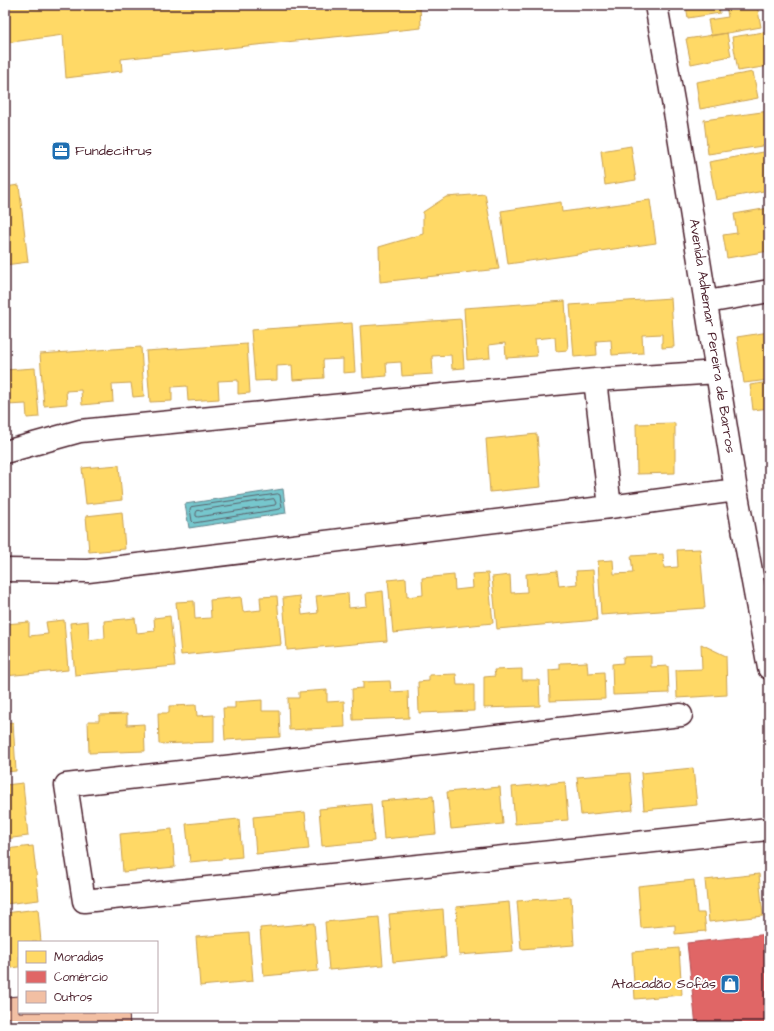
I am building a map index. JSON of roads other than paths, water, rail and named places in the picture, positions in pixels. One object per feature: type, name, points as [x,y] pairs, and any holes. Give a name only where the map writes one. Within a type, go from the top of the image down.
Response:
[{"type":"street","name":"Avenida Adhemar Pereira de Barros","points":[[656,5],[707,302],[736,490],[769,668]]},
{"type":"street","points":[[707,302],[769,291]]},
{"type":"street","points":[[5,452],[80,431],[595,380],[718,372]]},
{"type":"street","points":[[595,380],[610,507]]},
{"type":"street","points":[[5,570],[88,571],[610,507],[736,490]]},
{"type":"street","points":[[681,715],[66,785],[84,902],[769,829]]},
{"type":"water","points":[[283,489],[286,513],[189,528],[185,504]]},
{"type":"place","name":"Fundecitrus","points":[[61,151]]},
{"type":"place","name":"Atacadão Sofás","points":[[730,984]]}]
